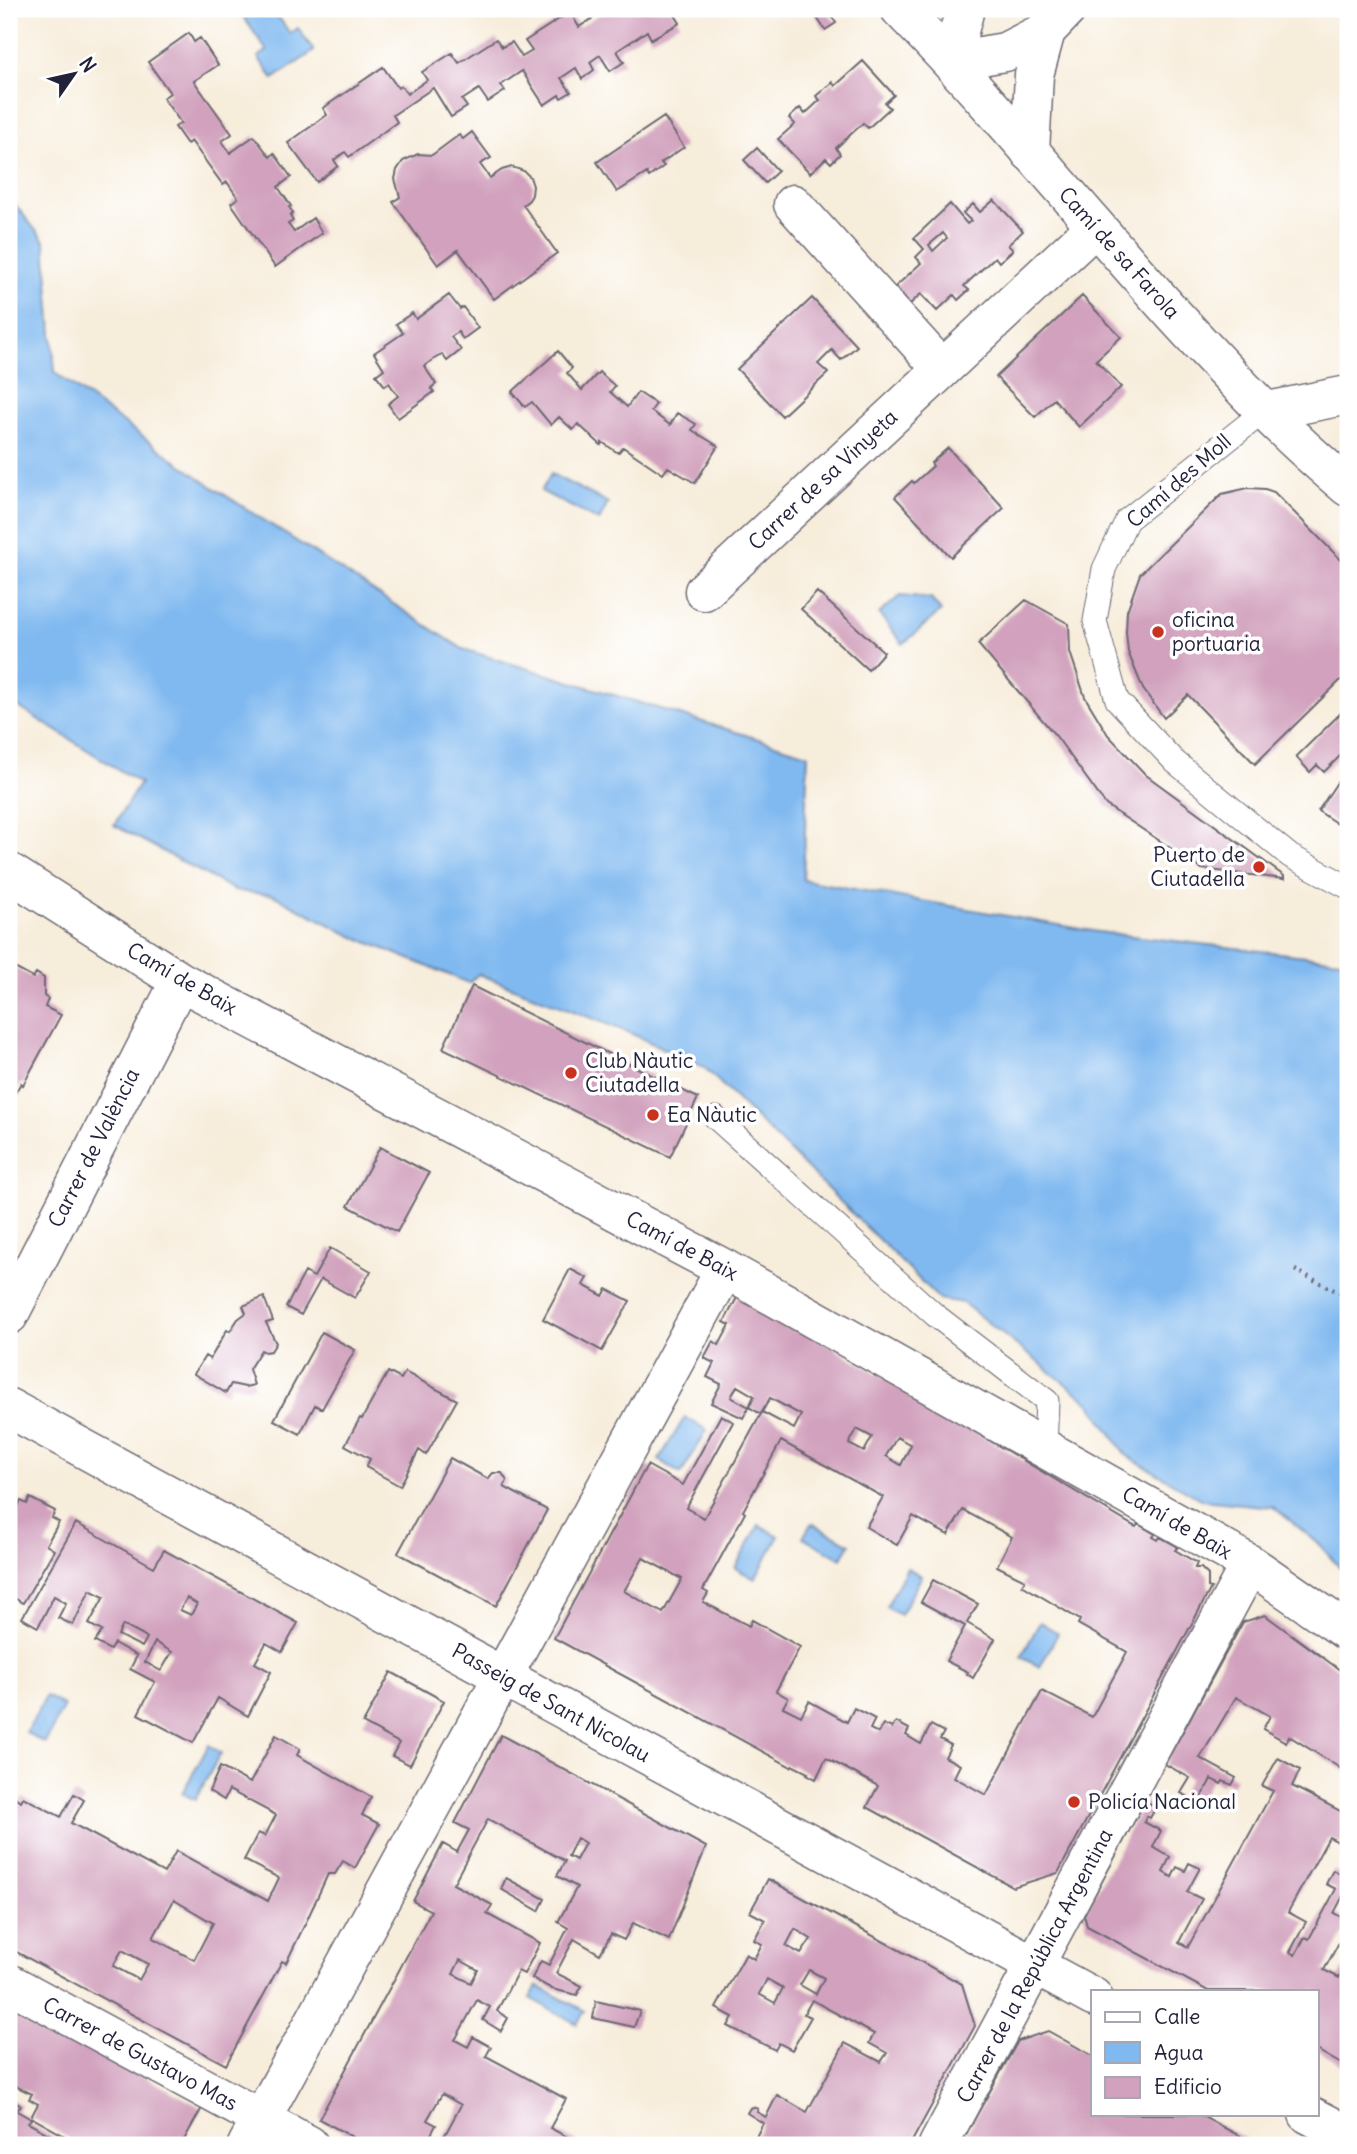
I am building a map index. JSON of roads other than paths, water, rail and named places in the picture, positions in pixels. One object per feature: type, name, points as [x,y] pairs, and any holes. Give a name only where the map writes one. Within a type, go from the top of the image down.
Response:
[{"type":"street","name":"Camí de sa Farola","points":[[900,9],[951,61],[1095,227],[1263,412],[1348,487]]},
{"type":"street","points":[[965,9],[951,61],[1005,52],[1056,20]]},
{"type":"street","points":[[1030,152],[1034,75],[1056,20]]},
{"type":"street","points":[[793,204],[942,369]]},
{"type":"street","name":"Carrer de sa Vinyeta","points":[[704,591],[1095,227]]},
{"type":"street","points":[[1263,412],[1348,395]]},
{"type":"street","name":"Camí de Baix","points":[[9,872],[180,981],[725,1269],[1250,1564],[1348,1632]]},
{"type":"street","name":"Carrer de València","points":[[9,1315],[180,981]]},
{"type":"street","points":[[254,2132],[725,1269]]},
{"type":"street","name":"Passeig de Sant Nicolau","points":[[9,1408],[1091,1996]]},
{"type":"street","name":"Carrer de la República Argentina","points":[[938,2145],[1250,1564]]},
{"type":"street","name":"Carrer de Gustavo Mas","points":[[9,1983],[254,2132],[309,2145]]},
{"type":"street","points":[[1312,2116],[1348,2136]]},
{"type":"lane","name":"Camí des Moll","points":[[1263,412],[1127,520],[1104,569],[1095,621],[1117,700],[1174,761],[1290,856],[1348,887]]},
{"type":"lane","points":[[716,1118],[935,1315],[1047,1401],[1045,1448]]},
{"type":"water","points":[[238,9],[286,9],[277,15],[290,33],[298,28],[314,51],[273,79],[258,57],[267,51]]},
{"type":"water","points":[[9,197],[45,242],[55,373],[205,482],[463,649],[808,754],[803,880],[1098,932],[1348,961],[1348,1577],[1318,1543],[1273,1507],[1202,1500],[1126,1455],[1090,1403],[963,1303],[939,1299],[704,1067],[630,1033],[478,974],[469,983],[352,936],[273,895],[236,891],[114,825],[140,783],[9,701]]},
{"type":"water","points":[[551,474],[608,503],[599,521],[541,491]]},
{"type":"water","points":[[900,596],[931,599],[941,611],[903,644],[879,614]]},
{"type":"water","points":[[685,1417],[707,1430],[681,1474],[659,1460]]},
{"type":"water","points":[[812,1523],[850,1544],[841,1559],[803,1537]]},
{"type":"water","points":[[759,1525],[779,1536],[755,1579],[735,1568]]},
{"type":"water","points":[[907,1568],[922,1576],[900,1615],[886,1607]]},
{"type":"water","points":[[1040,1622],[1058,1633],[1040,1667],[1021,1657]]},
{"type":"water","points":[[46,1696],[64,1706],[45,1743],[26,1733]]},
{"type":"water","points":[[209,1745],[221,1753],[195,1800],[182,1793]]},
{"type":"water","points":[[537,1986],[585,2011],[577,2024],[530,1998]]},
{"type":"place","name":"oficina portuaria","points":[[1158,632]]},
{"type":"place","name":"Puerto de Ciutadella","points":[[1259,867]]},
{"type":"place","name":"Club Nàutic Ciutadella","points":[[571,1073]]},
{"type":"place","name":"Ea Nàutic","points":[[653,1115]]},
{"type":"place","name":"Policía Nacional","points":[[1074,1802]]}]
